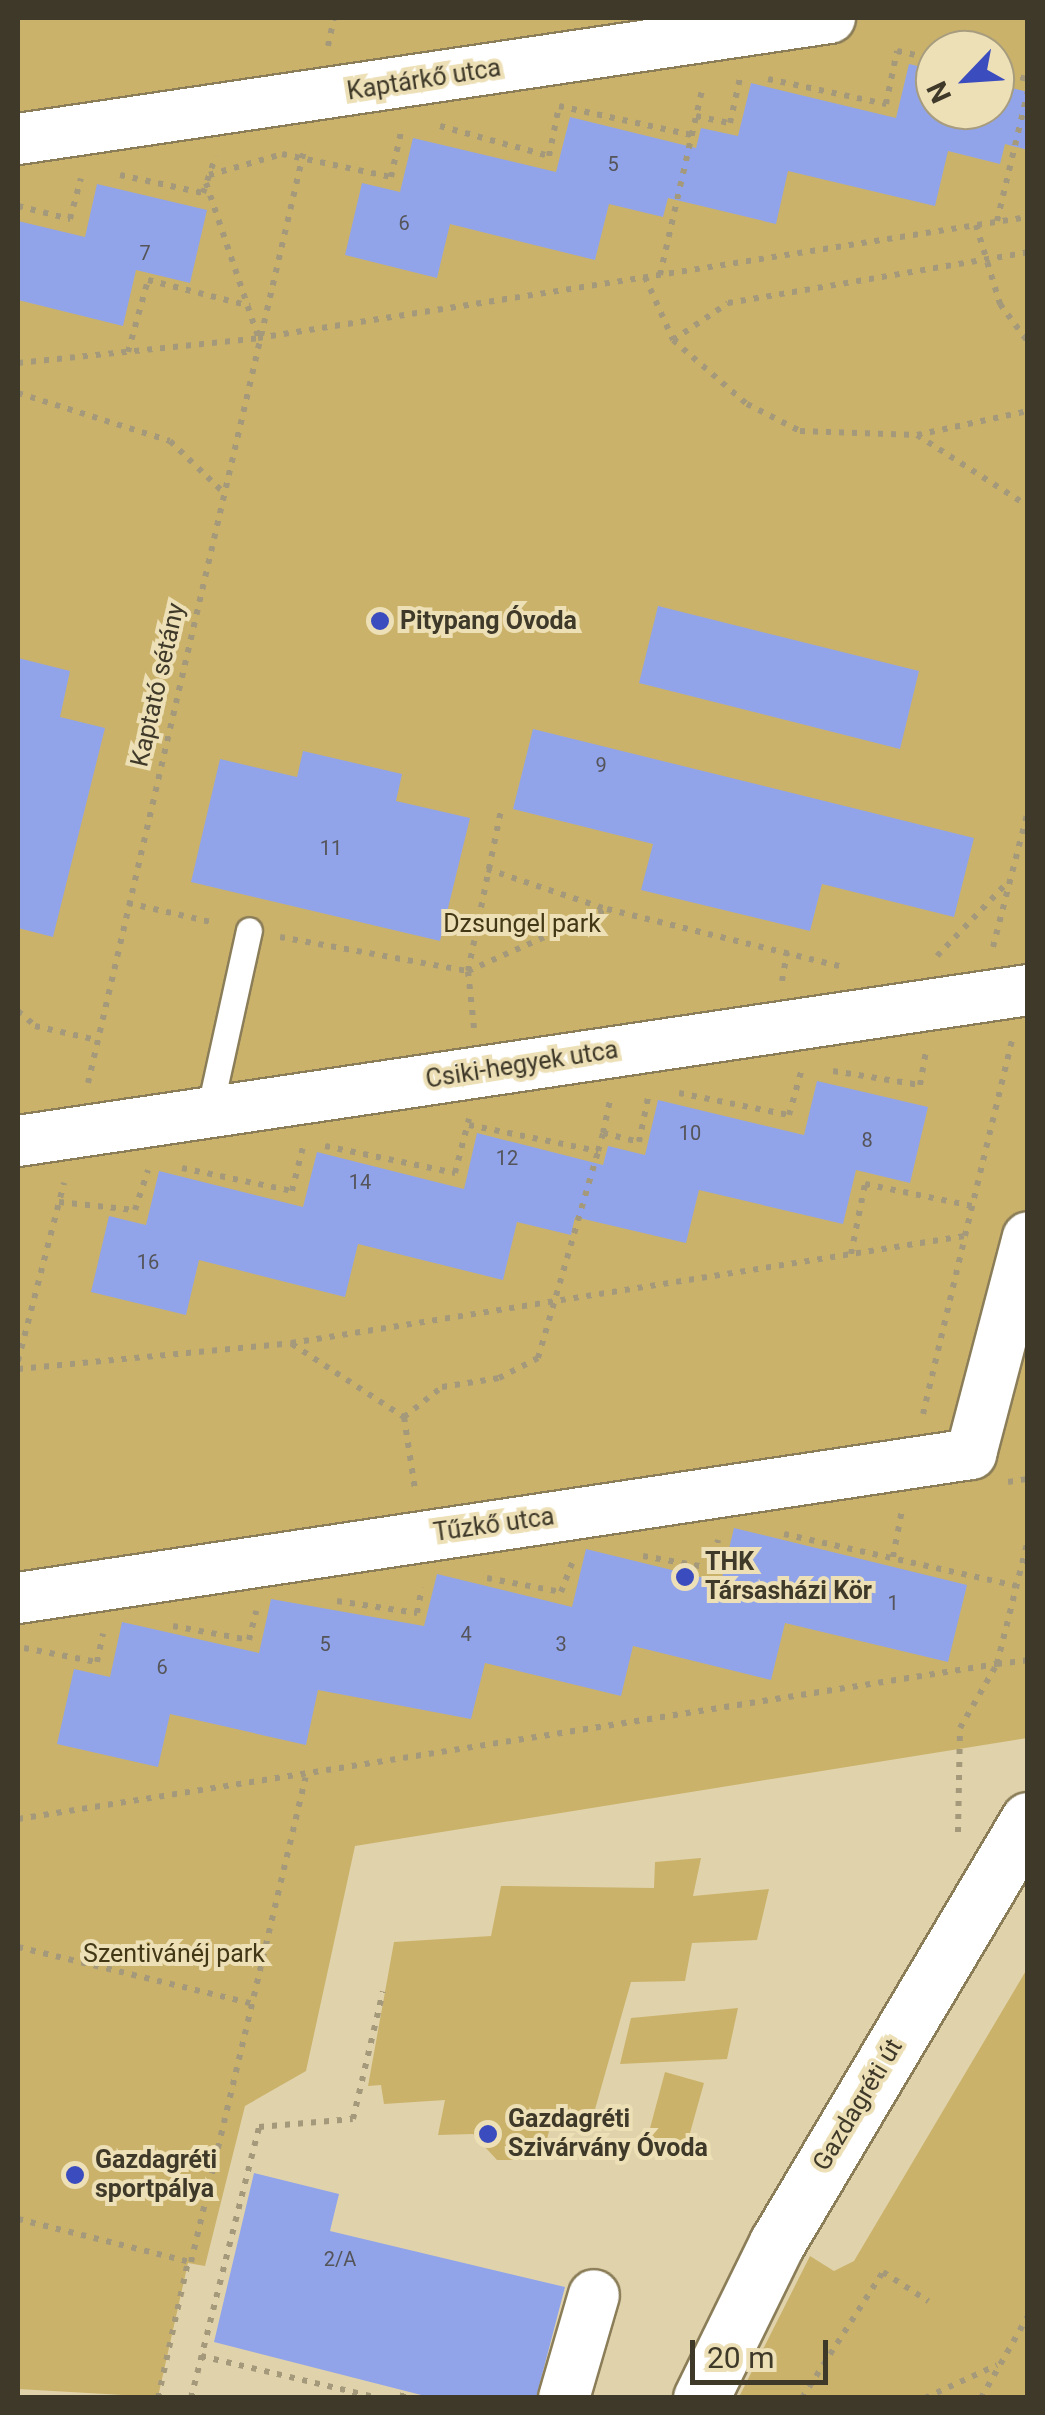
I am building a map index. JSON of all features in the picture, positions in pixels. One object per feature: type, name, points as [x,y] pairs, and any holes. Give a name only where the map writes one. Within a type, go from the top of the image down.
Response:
[{"type":"street","name":"Kaptárkő utca","points":[[18,139],[830,18]]},
{"type":"street","name":"Csiki-hegyek utca","points":[[18,1141],[1010,995]]},
{"type":"street","name":"Tűzkő utca","points":[[18,1598],[971,1454],[1028,1237]]},
{"type":"street","name":"Gazdagréti út","points":[[701,2398],[777,2244],[1028,1820]]},
{"type":"street","points":[[564,2398],[594,2296]]},
{"type":"lane","points":[[209,1112],[249,930]]},
{"type":"path","name":"Kaptató sétány","points":[[18,1361],[77,1131],[334,18]]},
{"type":"path","points":[[696,116],[730,124],[741,73],[886,104],[897,51],[915,55]]},
{"type":"path","points":[[996,222],[1028,91]]},
{"type":"path","points":[[422,121],[549,156],[560,106],[692,135]]},
{"type":"path","points":[[208,179],[303,157],[391,177],[404,116]]},
{"type":"path","points":[[660,275],[689,144]]},
{"type":"path","points":[[18,206],[70,219],[84,168],[203,192],[219,146]]},
{"type":"path","points":[[208,179],[258,338]]},
{"type":"path","points":[[18,363],[258,338],[1028,217]]},
{"type":"path","points":[[976,225],[1000,304],[1028,342]]},
{"type":"path","points":[[672,340],[728,303],[1028,252]]},
{"type":"path","points":[[645,277],[672,340],[702,373],[800,431],[917,435],[1028,411]]},
{"type":"path","points":[[128,352],[148,280],[250,306]]},
{"type":"path","points":[[18,393],[170,441],[222,492]]},
{"type":"path","points":[[917,435],[1028,506]]},
{"type":"path","points":[[472,1010],[468,971],[502,806]]},
{"type":"path","points":[[893,1557],[972,1206],[1010,995],[1010,880],[1028,811]]},
{"type":"path","points":[[488,869],[607,910],[853,970]]},
{"type":"path","points":[[918,965],[941,962],[936,946],[1010,880]]},
{"type":"path","points":[[128,903],[468,971],[607,910]]},
{"type":"path","points":[[18,1011],[35,1026],[97,1040]]},
{"type":"path","points":[[802,1065],[920,1086],[929,1038]]},
{"type":"path","points":[[603,1133],[638,1142],[651,1083],[789,1115],[805,1056]]},
{"type":"path","points":[[305,1142],[455,1172],[479,1072]]},
{"type":"path","points":[[404,1416],[442,1387],[499,1378],[538,1358],[563,1296],[614,1085]]},
{"type":"path","points":[[468,1125],[598,1152]]},
{"type":"path","points":[[59,1202],[135,1210],[153,1158],[292,1190],[307,1130]]},
{"type":"path","points":[[851,1254],[865,1184],[972,1206]]},
{"type":"path","points":[[18,1369],[290,1343],[563,1296],[965,1236]]},
{"type":"path","points":[[290,1343],[404,1416],[412,1475]]},
{"type":"path","points":[[636,1554],[711,1568],[724,1520]]},
{"type":"path","points":[[761,1529],[1016,1586]]},
{"type":"path","points":[[958,1832],[960,1728],[997,1664],[1028,1540]]},
{"type":"path","points":[[464,1574],[561,1592],[579,1544]]},
{"type":"path","points":[[320,1599],[417,1612],[426,1567]]},
{"type":"path","points":[[161,1624],[249,1640],[262,1591]]},
{"type":"path","points":[[18,1646],[97,1662],[108,1613]]},
{"type":"path","points":[[18,1819],[306,1777],[1028,1660]]},
{"type":"path","points":[[158,2398],[306,1777]]},
{"type":"path","points":[[18,1947],[253,2004]]},
{"type":"path","points":[[191,2398],[259,2126],[353,2119],[383,1991]]},
{"type":"path","points":[[18,2219],[188,2262]]},
{"type":"path","points":[[802,2398],[882,2272],[928,2301]]},
{"type":"path","points":[[981,2398],[1028,2316]]},
{"type":"path","points":[[201,2356],[378,2398]]},
{"type":"path","points":[[925,2398],[998,2365]]},
{"type":"green space","name":"Dzsungel park","points":[[18,18],[1027,18],[1027,1738],[355,1846],[306,2071],[245,2106],[205,2266],[188,2263],[158,2397],[18,2389]]},
{"type":"green space","points":[[701,1858],[693,1896],[769,1889],[757,1940],[692,1943],[685,1981],[631,1982],[590,2127],[549,2131],[542,2160],[497,2160],[473,2134],[438,2135],[445,2100],[384,2104],[381,2085],[368,2086],[394,1942],[491,1936],[501,1886],[654,1888],[655,1862]]},
{"type":"green space","points":[[1027,1969],[1027,2397],[739,2397],[810,2256],[834,2271],[854,2261]]},
{"type":"green space","points":[[738,2008],[727,2059],[620,2064],[631,2018]]},
{"type":"green space","points":[[665,2072],[704,2083],[683,2158],[645,2147]]},
{"type":"building","points":[[909,64],[915,65],[915,130],[1015,130],[1015,89],[1028,92],[1028,150],[1005,144],[1000,164],[948,151],[935,206],[788,171],[776,224],[668,198],[663,217],[609,204],[595,260],[450,224],[437,278],[345,255],[362,183],[400,192],[413,138],[556,172],[570,117],[696,148],[701,128],[738,136],[751,83],[896,118]]},
{"type":"building","points":[[97,184],[207,210],[190,283],[136,270],[123,326],[18,300],[18,221],[85,237]]},
{"type":"building","points":[[658,606],[919,671],[900,749],[639,683]]},
{"type":"building","points":[[18,658],[70,671],[60,717],[105,728],[53,937],[18,928]]},
{"type":"building","points":[[533,729],[974,838],[954,917],[822,884],[810,931],[641,890],[653,844],[513,809]]},
{"type":"building","points":[[303,751],[402,774],[396,801],[470,818],[440,941],[191,882],[220,759],[297,777]]},
{"type":"building","points":[[817,1081],[928,1107],[910,1183],[856,1170],[843,1224],[699,1190],[686,1243],[575,1217],[571,1235],[517,1222],[503,1280],[358,1244],[345,1297],[199,1260],[186,1315],[91,1292],[109,1216],[146,1225],[159,1171],[303,1207],[317,1152],[464,1189],[477,1133],[603,1165],[608,1146],[645,1155],[658,1100],[804,1135]]},
{"type":"building","points":[[734,1528],[967,1585],[948,1662],[785,1623],[771,1680],[633,1646],[621,1696],[485,1663],[471,1719],[318,1690],[306,1745],[170,1714],[158,1767],[57,1744],[74,1669],[110,1677],[122,1622],[259,1653],[271,1599],[424,1626],[437,1574],[572,1607],[586,1549],[721,1582]]},
{"type":"building","points":[[254,2173],[339,2194],[330,2231],[565,2287],[536,2398],[433,2398],[214,2342]]},
{"type":"place","name":"Pitypang Óvoda","points":[[380,621]]},
{"type":"place","name":"THK Társasházi Kör","points":[[685,1577]]},
{"type":"place","name":"Gazdagréti Szivárvány Óvoda","points":[[488,2134]]},
{"type":"place","name":"Gazdagréti sportpálya","points":[[75,2175]]},
{"type":"park label","name":"Szentivánéj park","points":[[174,1954]]}]
